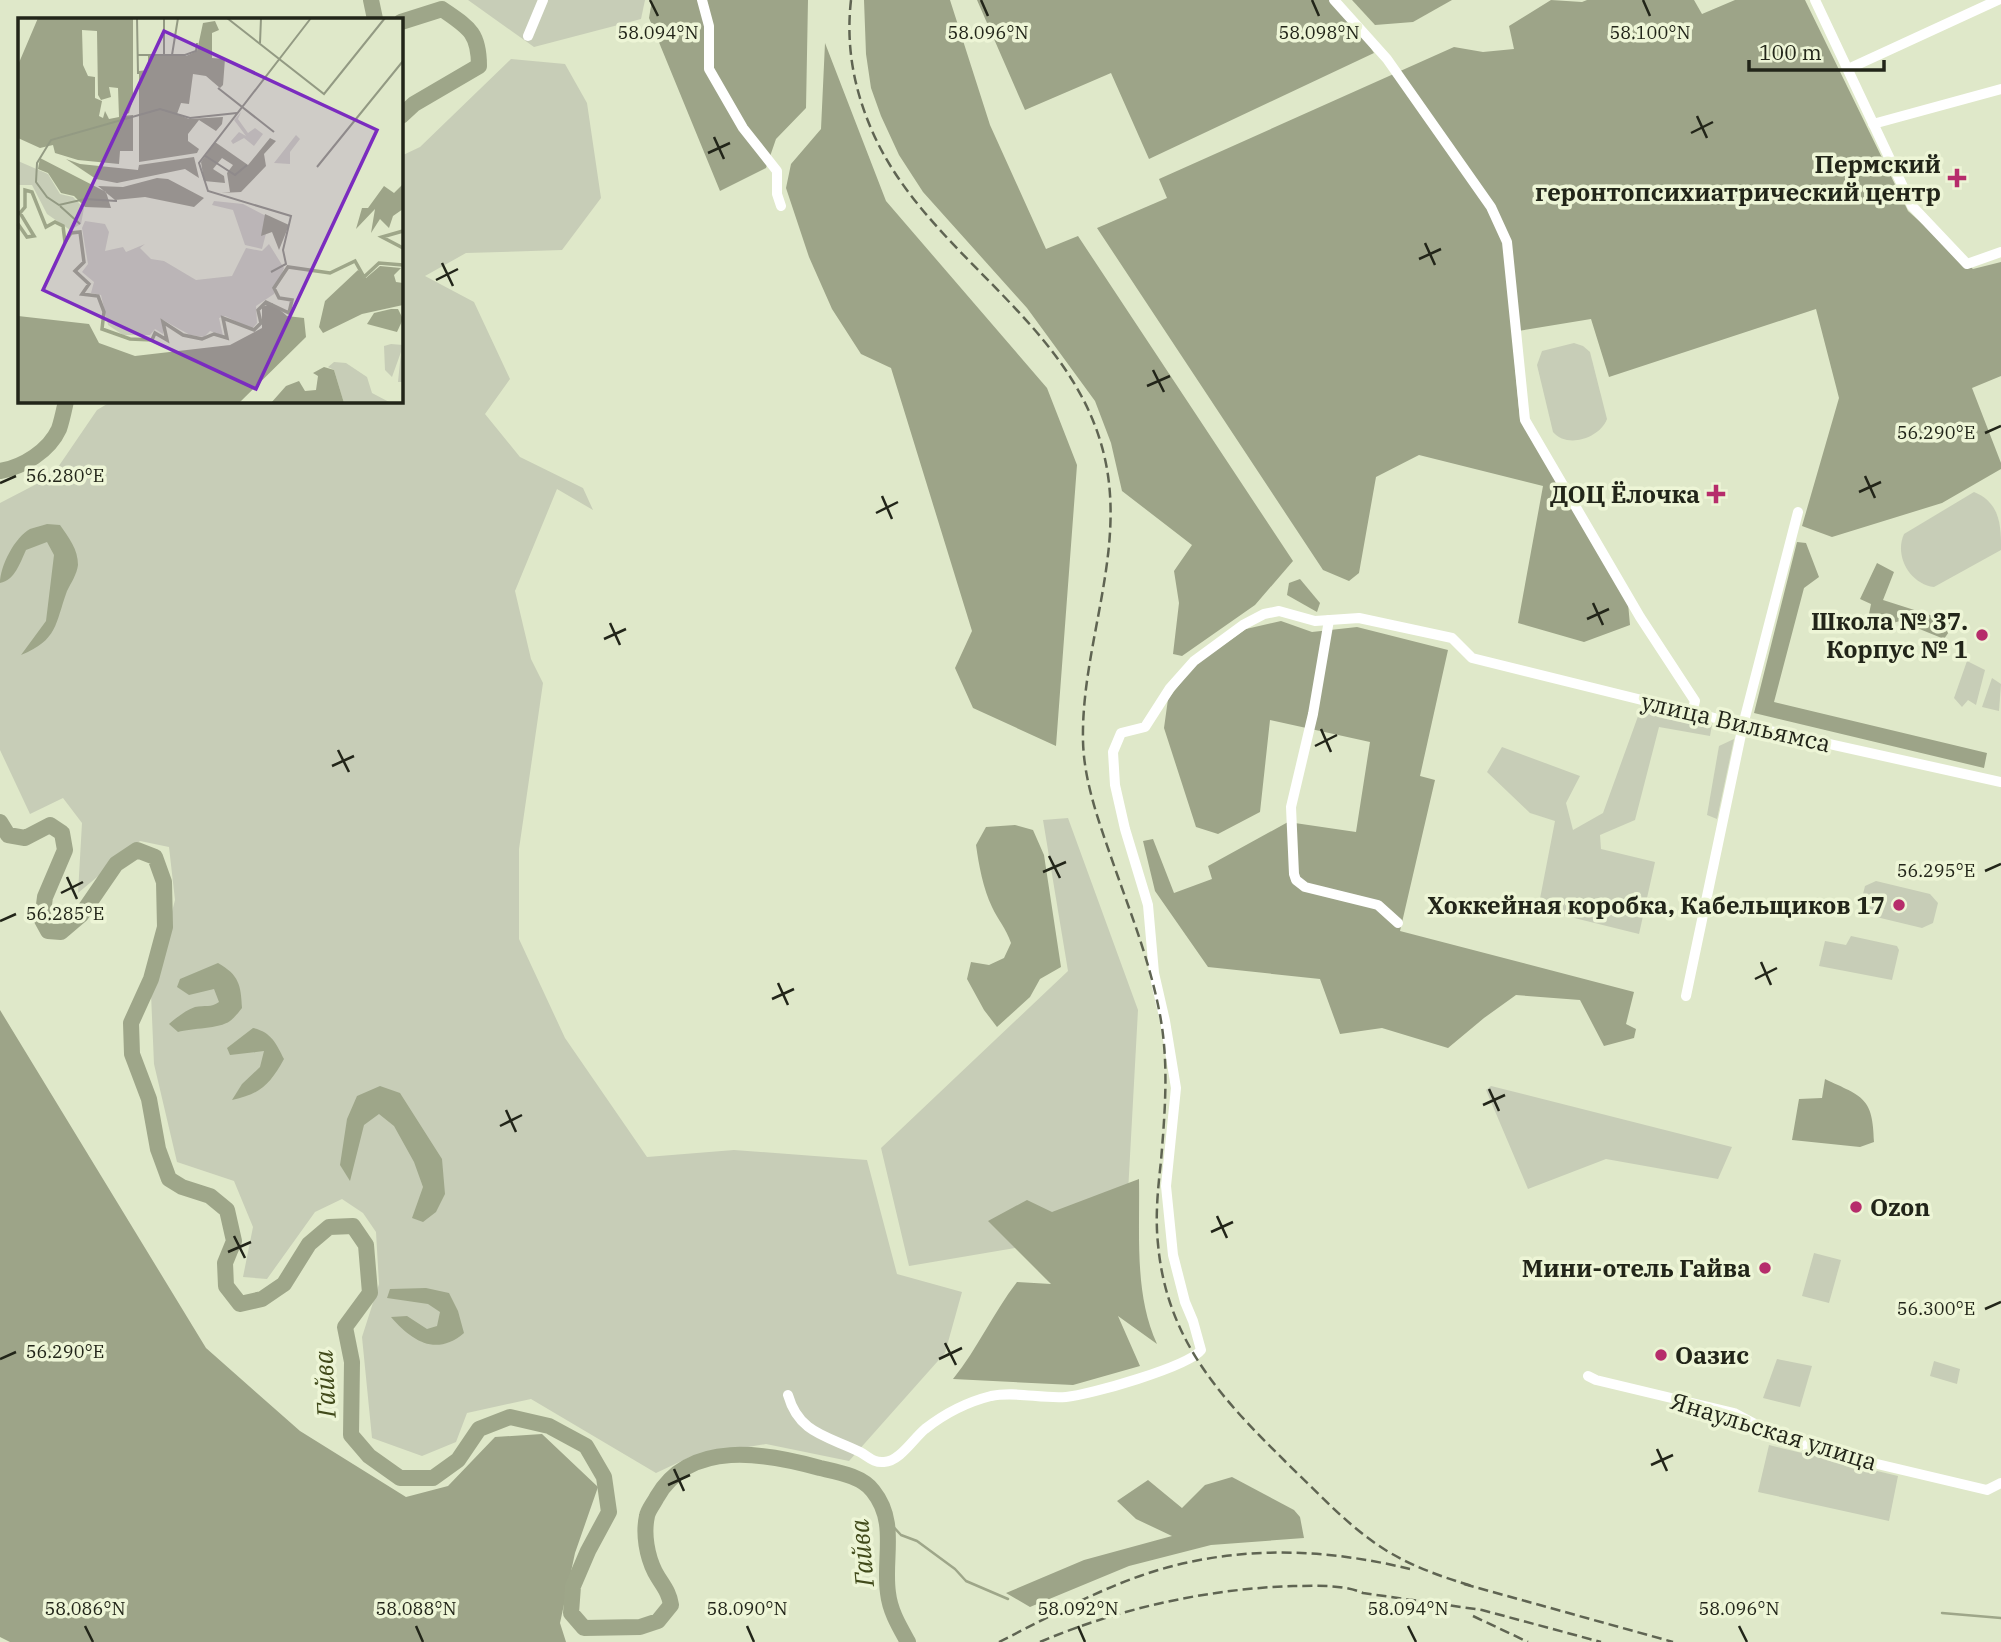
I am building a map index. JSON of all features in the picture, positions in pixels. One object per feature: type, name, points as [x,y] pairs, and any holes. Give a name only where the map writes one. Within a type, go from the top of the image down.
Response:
[{"type":"street","points":[[528,36],[543,0]]},
{"type":"street","points":[[702,0],[709,26],[709,69],[743,128],[777,171],[776,194],[781,206]]},
{"type":"street","points":[[1334,0],[1387,59],[1491,207],[1507,242],[1525,420],[1640,617],[1686,685],[1695,701],[1692,712]]},
{"type":"street","points":[[1815,0],[1912,206],[1968,264],[2001,253]]},
{"type":"street","points":[[1847,69],[1998,0]]},
{"type":"street","points":[[1873,124],[2001,89]]},
{"type":"street","points":[[1686,996],[1743,725],[1798,512]]},
{"type":"street","points":[[788,1395],[792,1409],[800,1421],[812,1430],[861,1452],[873,1461],[885,1462],[895,1458],[924,1429],[940,1418],[977,1400],[1009,1395],[1079,1395],[1142,1378],[1198,1354],[1201,1345],[1185,1302],[1173,1255],[1166,1204],[1176,1088],[1154,973],[1148,905],[1115,785],[1113,752],[1121,733],[1145,727],[1170,688],[1194,662],[1243,625],[1264,614],[1279,611],[1315,621],[1329,620],[1313,714],[1290,807],[1296,880],[1305,887],[1378,905],[1398,923]]},
{"type":"street","name":"улица Вильямса","points":[[1329,620],[1359,618],[1452,638],[1472,658],[1743,725],[2001,782]]},
{"type":"street","name":"Янаульская улица","points":[[1588,1376],[1595,1380],[1734,1413],[1768,1431],[1818,1450],[1987,1490],[2001,1483]]},
{"type":"shaded area","points":[[468,0],[645,0],[641,19],[534,47]]},
{"type":"shaded area","points":[[652,0],[808,0],[806,108],[776,139],[766,168],[720,191],[649,18]]},
{"type":"shaded area","points":[[864,0],[950,0],[990,125],[1046,249],[1078,236],[1293,561],[1255,605],[1182,656],[1173,654],[1179,603],[1174,571],[1192,545],[1122,491],[1111,443],[1095,401],[1027,308],[923,192],[899,155],[871,88],[866,54]]},
{"type":"shaded area","points":[[977,0],[1340,0],[1374,53],[1149,159],[1111,73],[1025,110]]},
{"type":"shaded area","points":[[1352,0],[1452,0],[1413,22],[1375,25]]},
{"type":"shaded area","points":[[1551,0],[1694,0],[1702,14],[1735,0],[1805,0],[1908,211],[1973,269],[2001,262],[2001,376],[1972,388],[2001,469],[1942,503],[1832,537],[1802,526],[1839,398],[1816,309],[1609,377],[1591,319],[1512,332],[1520,420],[1628,603],[1630,625],[1584,642],[1518,623],[1543,486],[1419,455],[1376,477],[1359,573],[1349,581],[1323,570],[1097,228],[1167,198],[1159,179],[1454,47],[1483,52],[1514,49],[1509,26]]},
{"type":"shaded area","points":[[825,43],[886,201],[1047,388],[1077,465],[1056,746],[973,708],[955,668],[972,631],[891,368],[861,354],[832,309],[809,257],[786,188],[791,164],[821,129]]},
{"type":"shaded area","points":[[511,59],[565,64],[587,103],[601,198],[562,250],[466,253],[425,276],[474,302],[510,379],[485,414],[520,457],[583,488],[593,510],[557,489],[515,591],[531,659],[543,683],[519,849],[519,939],[565,1038],[647,1157],[734,1150],[867,1160],[897,1274],[962,1292],[945,1353],[849,1461],[766,1444],[690,1457],[656,1473],[531,1399],[467,1413],[456,1442],[422,1456],[372,1438],[362,1337],[379,1284],[376,1232],[363,1213],[342,1199],[315,1212],[267,1279],[243,1277],[253,1227],[234,1181],[177,1162],[154,1064],[151,994],[175,900],[169,847],[140,841],[78,893],[82,823],[63,798],[30,814],[0,750],[0,503],[52,476],[97,410],[110,402],[402,402],[402,156],[420,147]]},
{"type":"shaded area","points":[[1574,343],[1590,352],[1607,419],[1591,436],[1566,440],[1553,432],[1537,365],[1542,351]]},
{"type":"shaded area","points":[[1974,492],[1990,502],[1998,516],[2001,550],[1934,587],[1918,581],[1906,568],[1903,560],[1901,542],[1904,534]]},
{"type":"shaded area","points":[[47,524],[60,525],[67,534],[78,565],[49,637],[21,655],[46,621],[54,555],[47,542],[26,550],[10,578],[0,583],[1,576],[9,553],[19,538],[30,529]]},
{"type":"shaded area","points":[[1797,542],[1806,543],[1819,577],[1804,588],[1774,702],[1987,753],[1984,768],[1754,713]]},
{"type":"shaded area","points":[[1877,563],[1894,572],[1883,600],[1955,623],[1944,639],[1900,621],[1875,628],[1868,619],[1871,604],[1860,599]]},
{"type":"shaded area","points":[[1300,579],[1320,603],[1317,612],[1287,595],[1289,583]]},
{"type":"shaded area","points":[[1281,621],[1312,632],[1357,627],[1448,650],[1420,776],[1435,780],[1400,931],[1634,992],[1626,1024],[1636,1029],[1634,1038],[1604,1046],[1580,1000],[1516,995],[1448,1048],[1382,1028],[1340,1034],[1320,979],[1208,967],[1155,891],[1143,841],[1153,839],[1174,893],[1212,879],[1208,866],[1288,822],[1356,832],[1370,742],[1270,720],[1260,812],[1218,834],[1196,827],[1164,728],[1168,699],[1195,665],[1246,629]]},
{"type":"shaded area","points":[[1967,661],[1985,670],[1976,705],[1968,700],[1962,707],[1954,698]]},
{"type":"shaded area","points":[[1992,678],[2001,684],[1999,711],[1982,707]]},
{"type":"shaded area","points":[[1641,708],[1712,725],[1710,736],[1659,727],[1635,820],[1600,835],[1601,849],[1655,862],[1639,934],[1538,909],[1555,821],[1530,813],[1487,772],[1502,747],[1580,776],[1566,803],[1573,830],[1603,813]]},
{"type":"shaded area","points":[[1734,739],[1717,819],[1707,815],[1719,746]]},
{"type":"shaded area","points":[[1068,818],[1138,1010],[1126,1229],[909,1266],[881,1148],[1068,971],[1043,820]]},
{"type":"shaded area","points":[[1015,825],[1033,830],[1044,855],[1061,967],[1040,979],[1030,997],[997,1027],[967,979],[971,962],[989,965],[1004,958],[1011,943],[986,892],[976,845],[986,827]]},
{"type":"shaded area","name":"Хоккейная коробка, Кабельщиков 17","points":[[1876,881],[1930,894],[1938,903],[1933,923],[1922,928],[1868,915],[1860,906],[1865,886]]},
{"type":"shaded area","points":[[1851,936],[1897,946],[1899,950],[1892,980],[1819,966],[1825,941],[1846,945]]},
{"type":"shaded area","points":[[218,963],[238,981],[242,1008],[225,1024],[178,1032],[169,1024],[178,1017],[195,1007],[211,1006],[219,1002],[214,989],[189,995],[177,987],[180,979]]},
{"type":"shaded area","points":[[0,1010],[206,1348],[300,1431],[406,1497],[448,1486],[495,1437],[542,1434],[598,1487],[575,1553],[560,1623],[566,1642],[10,1642],[0,1637]]},
{"type":"shaded area","points":[[253,1028],[269,1035],[284,1059],[264,1087],[250,1095],[232,1100],[242,1084],[260,1067],[264,1051],[230,1055],[227,1048]]},
{"type":"shaded area","points":[[1825,1079],[1863,1100],[1871,1116],[1874,1142],[1860,1147],[1792,1140],[1799,1099],[1822,1098]]},
{"type":"shaded area","points":[[380,1086],[400,1093],[442,1159],[445,1194],[436,1212],[423,1222],[412,1218],[423,1187],[414,1162],[394,1126],[379,1114],[364,1125],[350,1181],[340,1165],[347,1119],[357,1096]]},
{"type":"shaded area","points":[[1491,1086],[1732,1147],[1718,1179],[1606,1159],[1528,1189],[1486,1090]]},
{"type":"shaded area","points":[[1139,1179],[1141,1284],[1157,1344],[1118,1316],[1140,1366],[1073,1385],[953,1379],[1017,1282],[1051,1284],[988,1221],[1027,1200],[1052,1212]]},
{"type":"shaded area","points":[[1814,1253],[1841,1260],[1829,1303],[1802,1296]]},
{"type":"shaded area","points":[[426,1288],[449,1293],[458,1311],[464,1333],[454,1340],[444,1344],[425,1343],[407,1333],[391,1317],[407,1316],[427,1329],[437,1326],[440,1312],[428,1304],[387,1298],[390,1289]]},
{"type":"shaded area","points":[[1777,1359],[1812,1366],[1800,1407],[1763,1398]]},
{"type":"shaded area","points":[[1934,1361],[1960,1369],[1957,1384],[1930,1376]]},
{"type":"shaded area","points":[[1769,1445],[1898,1476],[1889,1521],[1758,1492]]},
{"type":"shaded area","points":[[1232,1477],[1294,1510],[1300,1517],[1304,1538],[1211,1545],[1129,1566],[1030,1607],[1006,1593],[1084,1560],[1172,1536],[1136,1519],[1117,1501],[1148,1480],[1182,1508],[1205,1485]]},
{"type":"waterway","name":"Гайва","points":[[371,0],[375,18]]},
{"type":"waterway","name":"Гайва","points":[[402,22],[442,9],[465,26],[474,38],[479,66],[414,104],[402,115]]},
{"type":"waterway","name":"Гайва","points":[[0,471],[26,462],[49,444],[59,429],[66,402]]},
{"type":"waterway","name":"Гайва","points":[[0,822],[8,835],[25,838],[50,825],[62,833],[65,850],[45,897],[42,920],[48,931],[61,932],[81,915],[116,864],[137,850],[155,857],[164,882],[165,927],[151,979],[131,1023],[132,1054],[149,1099],[158,1149],[169,1179],[182,1187],[210,1196],[227,1210],[234,1241],[225,1263],[226,1286],[240,1304],[262,1299],[284,1284],[309,1244],[329,1227],[353,1226],[366,1245],[370,1293],[345,1327],[352,1362],[351,1435],[369,1456],[400,1478],[433,1478],[458,1460],[479,1429],[510,1417],[549,1426],[586,1446],[604,1477],[609,1512],[573,1586],[571,1613],[584,1628],[640,1627],[658,1621],[671,1605],[650,1559],[646,1545],[646,1523],[649,1511],[671,1478],[689,1466],[709,1458],[753,1455],[849,1475],[868,1486],[881,1503],[888,1540],[889,1600],[908,1642]]},
{"type":"waterway","points":[[887,1520],[901,1535],[917,1541],[955,1569],[966,1581],[1008,1599]]},
{"type":"waterway","points":[[1942,1613],[2001,1618]]},
{"type":"railway","points":[[851,0],[849,32],[855,80],[870,126],[894,172],[925,213],[1031,326],[1063,366],[1088,410],[1105,459],[1110,494],[1110,530],[1107,565],[1084,706],[1084,756],[1097,814],[1145,955],[1163,1033],[1164,1124],[1157,1234],[1164,1280],[1174,1313],[1188,1343],[1225,1398],[1340,1515],[1397,1557],[1472,1586]]},
{"type":"railway","points":[[999,1642],[1104,1590],[1173,1566],[1207,1559],[1240,1554],[1308,1553],[1342,1556],[1410,1569]]},
{"type":"railway","points":[[1464,1584],[1673,1642]]},
{"type":"railway","points":[[1040,1642],[1101,1619],[1164,1602],[1228,1591],[1293,1586],[1337,1587],[1482,1610],[1601,1642]]},
{"type":"railway","points":[[1473,1616],[1528,1642]]},
{"type":"place","name":"Пермский геронтопсихиатрический центр","points":[[1957,178]]},
{"type":"place","name":"ДОЦ Ёлочка","points":[[1716,494]]},
{"type":"place","name":"Школа № 37. Корпус № 1","points":[[1982,635]]},
{"type":"place","name":"Хоккейная коробка, Кабельщиков 17","points":[[1899,905]]},
{"type":"place","name":"Ozon","points":[[1856,1207]]},
{"type":"place","name":"Мини-отель Гайва","points":[[1765,1268]]},
{"type":"place","name":"Оазис","points":[[1661,1355]]}]
